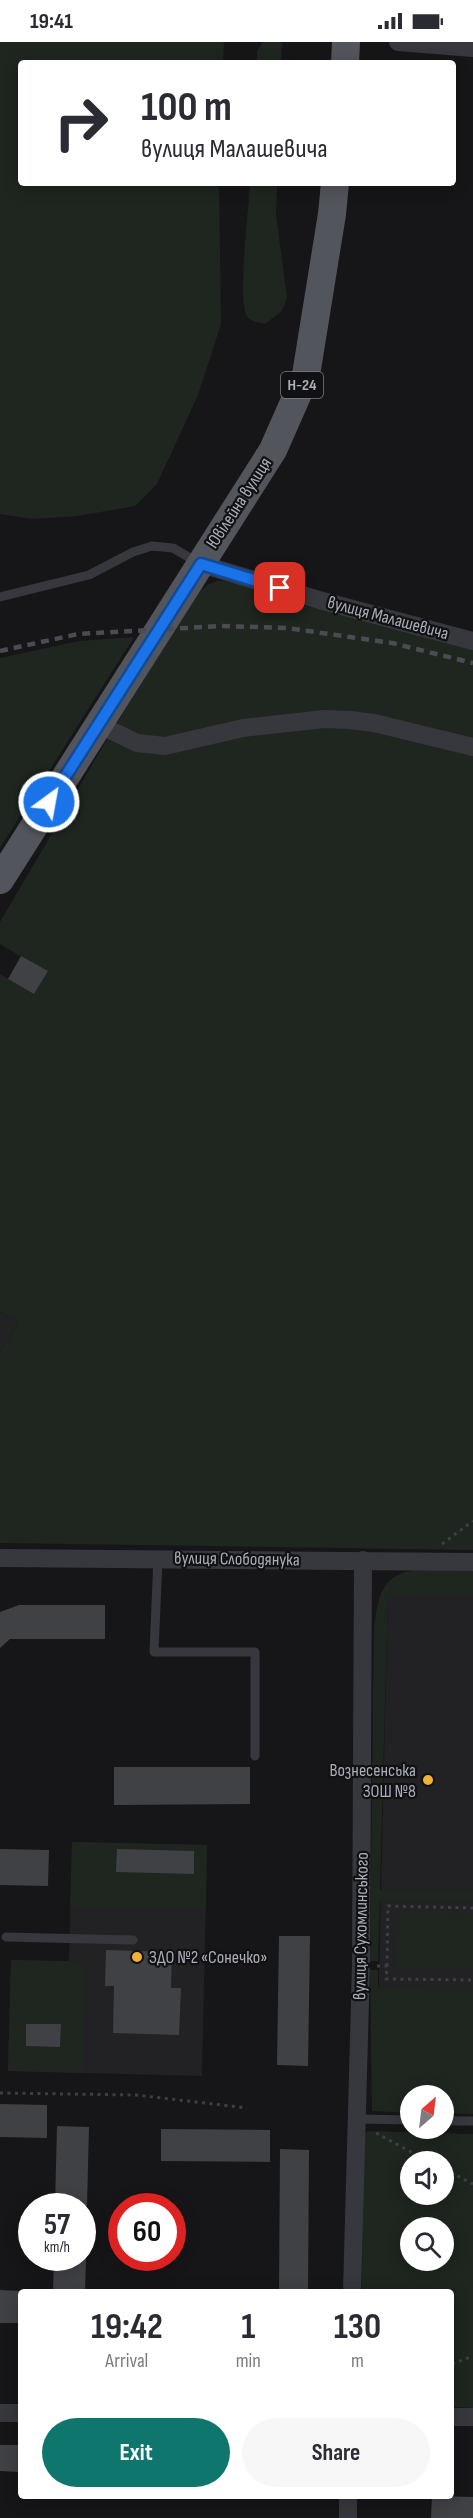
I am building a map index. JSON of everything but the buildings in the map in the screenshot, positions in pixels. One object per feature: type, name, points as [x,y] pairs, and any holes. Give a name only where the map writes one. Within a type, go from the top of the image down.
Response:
[{"type":"main road","points":[[345,60],[346,42]]},
{"type":"main road","name":"Ювілейна вулиця","points":[[0,880],[273,450],[306,375],[332,214],[334,186]]},
{"type":"street","points":[[398,42],[473,48]]},
{"type":"street","name":"вулиця Малашевича","points":[[201,564],[319,600],[473,641]]},
{"type":"street","points":[[98,724],[137,743],[165,746],[243,728],[324,719],[350,720],[374,723],[473,747]]},
{"type":"street","name":"вулиця Слободянука","points":[[0,1558],[473,1562]]},
{"type":"street","name":"вулиця Сухомлинського","points":[[352,2289],[362,1965],[363,1560]]},
{"type":"street","points":[[0,2413],[18,2413]]},
{"type":"street","points":[[454,2417],[473,2417]]},
{"type":"street","points":[[348,2499],[348,2518]]},
{"type":"lane","points":[[0,597],[89,575],[133,552],[152,546],[173,548],[201,564]]},
{"type":"lane","points":[[158,1558],[154,1652],[255,1652],[255,1756]]},
{"type":"lane","points":[[6,1937],[133,1941]]},
{"type":"lane","points":[[356,2120],[400,2120]]},
{"type":"lane","points":[[454,2121],[473,2121]]},
{"type":"path","points":[[418,1561],[473,1521]]},
{"type":"path","points":[[473,1908],[388,1906],[386,1979],[473,1980]]},
{"type":"path","points":[[378,1966],[387,1966]]},
{"type":"path","points":[[0,2093],[136,2095],[247,2108]]},
{"type":"path","points":[[356,2120],[409,2151]]},
{"type":"path","points":[[454,2174],[473,2184]]},
{"type":"path","points":[[454,2363],[473,2356]]},
{"type":"shaded area","points":[[0,42],[224,42],[223,60],[18,60],[18,186],[219,186],[221,324],[198,395],[157,484],[135,506],[78,516],[33,519],[0,514]]},
{"type":"shaded area","points":[[263,42],[282,42],[281,60],[257,60],[257,51]]},
{"type":"shaded area","points":[[250,186],[277,186],[276,214],[287,298],[282,311],[265,324],[249,319],[246,314],[243,271]]},
{"type":"shaded area","points":[[217,581],[229,581],[291,603],[407,628],[473,647],[473,1550],[0,1543],[0,1353],[19,1322],[0,1312],[0,974],[34,994],[47,972],[0,944],[0,922],[112,731],[198,593],[207,585]]},
{"type":"shaded area","points":[[134,637],[0,848],[0,658],[79,641]]},
{"type":"shaded area","points":[[0,1312],[19,1322],[0,1353]]},
{"type":"shaded area","points":[[420,1570],[473,1571],[473,1595],[388,1595],[380,1890],[473,1891],[473,1902],[380,1901],[378,1961],[370,1961],[374,1628],[377,1606],[389,1581],[407,1572]]},
{"type":"shaded area","name":"Вознесенська ЗОШ №8","points":[[388,1594],[473,1595],[473,2107],[454,2100],[454,2085],[400,2085],[400,2099],[376,2106]]},
{"type":"shaded area","name":"ЗДО №2 «Сонечко»","points":[[72,1842],[207,1845],[202,2076],[8,2071],[11,1960],[69,1961]]},
{"type":"shaded area","points":[[72,1842],[207,1845],[206,1910],[70,1908]]},
{"type":"shaded area","points":[[398,1911],[473,1913],[473,1971],[396,1969]]},
{"type":"shaded area","points":[[11,1960],[85,1962],[83,2073],[8,2071]]},
{"type":"shaded area","points":[[370,1970],[378,1970],[378,1988],[473,1990],[473,2114],[454,2113],[454,2085],[400,2085],[400,2112],[372,2111]]},
{"type":"shaded area","points":[[367,2131],[400,2132],[400,2139],[454,2139],[454,2133],[473,2134],[473,2408],[454,2407],[454,2289],[362,2289],[363,2137]]},
{"type":"railway","points":[[0,651],[78,634],[222,626],[287,628],[392,643],[473,663]]},
{"type":"place","name":"Вознесенська ЗОШ №8","points":[[428,1780]]},
{"type":"place","name":"ЗДО №2 «Сонечко»","points":[[137,1957]]},
{"type":"route","points":[[49,802],[201,564],[280,588]]}]
